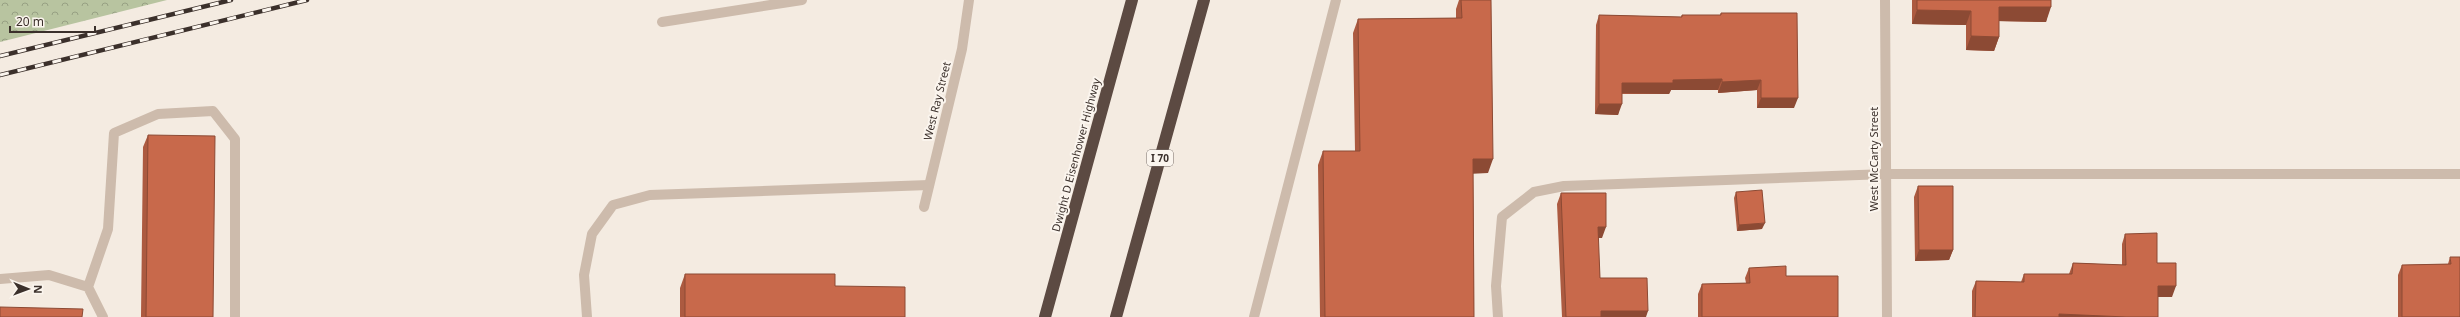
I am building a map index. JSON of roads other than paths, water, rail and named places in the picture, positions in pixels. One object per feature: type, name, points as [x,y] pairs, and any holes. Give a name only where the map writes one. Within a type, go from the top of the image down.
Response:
[{"type":"highway","name":"Dwight D Eisenhower Highway","points":[[1045,317],[1132,0]]},
{"type":"highway","name":"I 70","points":[[1116,317],[1204,0]]},
{"type":"street","points":[[662,22],[802,0]]},
{"type":"street","name":"West Ray Street","points":[[924,207],[962,49],[969,0]]},
{"type":"street","points":[[1254,317],[1336,0]]},
{"type":"street","name":"West McCarty Street","points":[[1885,0],[1887,317]]},
{"type":"street","points":[[103,317],[88,287],[108,229],[114,133],[158,114],[213,111],[235,139],[235,317]]},
{"type":"street","points":[[1498,317],[1496,286],[1502,217],[1534,192],[1564,186],[1886,174],[2460,174]]},
{"type":"street","points":[[587,317],[584,275],[592,234],[612,205],[650,195],[929,185]]},
{"type":"street","points":[[0,279],[49,275],[88,287]]},
{"type":"railway","points":[[0,56],[231,0]]},
{"type":"railway","points":[[0,75],[307,0]]}]
